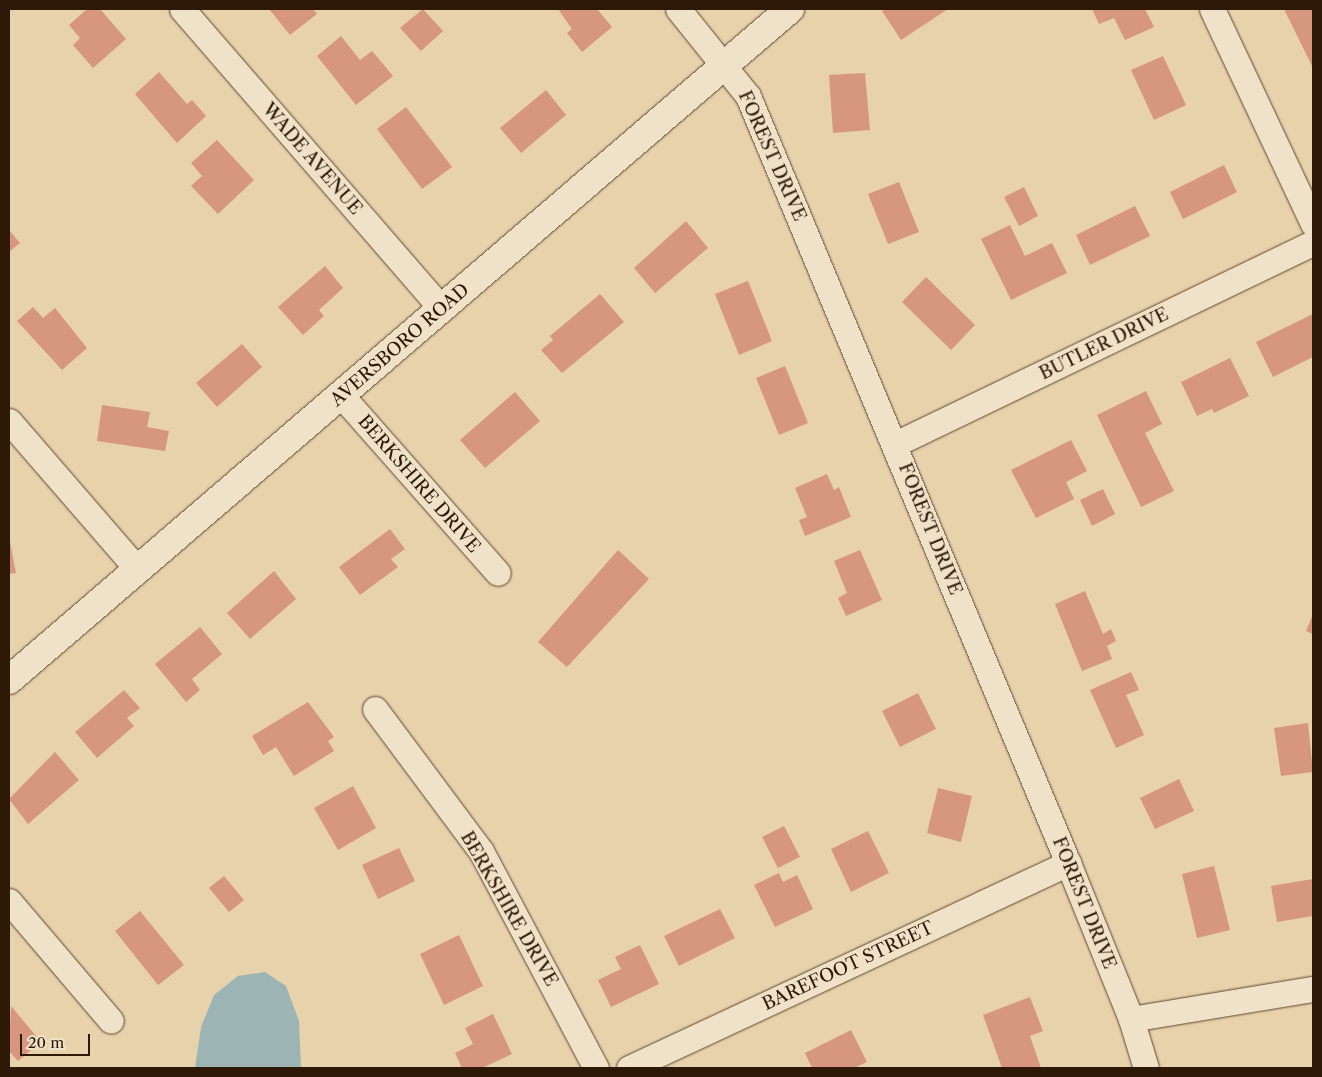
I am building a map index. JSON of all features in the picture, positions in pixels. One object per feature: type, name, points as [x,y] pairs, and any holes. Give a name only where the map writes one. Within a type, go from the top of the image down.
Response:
[{"type":"street","name":"WADE AVENUE","points":[[182,9],[442,309]]},
{"type":"street","name":"FOREST DRIVE","points":[[678,9],[726,64],[748,96],[895,444],[1068,863],[1131,1019],[1146,1068]]},
{"type":"street","name":"AVERSBORO ROAD","points":[[9,680],[790,9]]},
{"type":"street","points":[[1212,9],[1313,224]]},
{"type":"street","name":"BUTLER DRIVE","points":[[895,444],[1313,243]]},
{"type":"street","name":"BERKSHIRE DRIVE","points":[[342,395],[498,573]]},
{"type":"street","points":[[9,421],[137,569]]},
{"type":"street","name":"BERKSHIRE DRIVE","points":[[375,709],[481,851],[596,1068]]},
{"type":"street","name":"BAREFOOT STREET","points":[[629,1068],[1068,863]]},
{"type":"street","points":[[9,901],[111,1020]]},
{"type":"street","points":[[1131,1019],[1313,989]]},
{"type":"water","points":[[265,972],[286,986],[299,1021],[301,1068],[195,1068],[201,1027],[214,995],[238,976]]},
{"type":"building","points":[[87,9],[100,9],[126,39],[93,68],[73,45],[80,38],[69,25]]},
{"type":"building","points":[[269,9],[313,9],[317,14],[290,35]]},
{"type":"building","points":[[423,9],[443,31],[421,51],[400,28]]},
{"type":"building","points":[[558,9],[597,9],[612,27],[582,52],[567,33],[572,29]]},
{"type":"building","points":[[886,9],[948,9],[901,40],[882,11]]},
{"type":"building","points":[[1092,9],[1145,9],[1154,27],[1125,40],[1114,18],[1099,24]]},
{"type":"building","points":[[1284,9],[1313,9],[1313,68]]},
{"type":"building","points":[[341,36],[360,60],[372,51],[393,76],[356,105],[317,56]]},
{"type":"building","points":[[1163,56],[1186,105],[1154,120],[1131,70]]},
{"type":"building","points":[[159,72],[187,104],[192,100],[206,116],[177,143],[135,94]]},
{"type":"building","points":[[865,73],[870,130],[833,133],[829,75]]},
{"type":"building","points":[[546,90],[566,115],[521,153],[500,128]]},
{"type":"building","points":[[406,107],[452,167],[422,189],[377,129]]},
{"type":"building","points":[[217,140],[254,180],[218,214],[191,186],[202,176],[191,163]]},
{"type":"building","points":[[1224,165],[1237,192],[1183,219],[1170,192]]},
{"type":"building","points":[[899,182],[919,232],[888,244],[868,194]]},
{"type":"building","points":[[1024,187],[1038,216],[1019,226],[1004,197]]},
{"type":"building","points":[[1135,206],[1150,236],[1090,265],[1076,235]]},
{"type":"building","points":[[686,221],[708,248],[655,293],[634,268]]},
{"type":"building","points":[[1010,225],[1025,256],[1052,243],[1067,273],[1011,300],[981,239]]},
{"type":"building","points":[[9,230],[20,243],[9,252]]},
{"type":"building","points":[[325,266],[343,288],[319,310],[324,316],[303,335],[278,307]]},
{"type":"building","points":[[926,277],[975,325],[951,350],[902,302]]},
{"type":"building","points":[[748,281],[772,341],[739,355],[715,294]]},
{"type":"building","points":[[600,294],[624,322],[562,373],[541,350],[553,340],[550,336]]},
{"type":"building","points":[[33,307],[43,318],[55,308],[87,348],[62,370],[17,321]]},
{"type":"building","points":[[1313,314],[1313,357],[1273,377],[1256,342]]},
{"type":"building","points":[[242,344],[262,367],[217,407],[196,383]]},
{"type":"building","points":[[1230,358],[1249,396],[1214,413],[1212,409],[1197,416],[1181,382]]},
{"type":"building","points":[[785,366],[808,423],[779,435],[756,378]]},
{"type":"building","points":[[1146,391],[1162,424],[1145,433],[1174,491],[1141,507],[1097,415]]},
{"type":"building","points":[[515,392],[540,421],[485,468],[460,440]]},
{"type":"building","points":[[102,405],[150,412],[147,427],[169,431],[165,451],[97,441]]},
{"type":"building","points":[[1071,440],[1087,471],[1066,482],[1074,499],[1036,518],[1011,470]]},
{"type":"building","points":[[827,474],[834,490],[839,487],[851,517],[805,536],[799,520],[807,517],[795,488]]},
{"type":"building","points":[[1103,489],[1115,514],[1092,526],[1080,500]]},
{"type":"building","points":[[390,529],[405,549],[391,559],[398,567],[360,595],[339,567]]},
{"type":"building","points":[[9,537],[16,573],[9,574]]},
{"type":"building","points":[[618,550],[649,579],[567,667],[538,642]]},
{"type":"building","points":[[860,550],[882,600],[846,616],[838,598],[847,593],[834,561]]},
{"type":"building","points":[[274,571],[296,599],[250,639],[227,613]]},
{"type":"building","points":[[1085,591],[1103,634],[1111,629],[1116,641],[1107,646],[1112,659],[1082,671],[1055,604]]},
{"type":"building","points":[[1313,614],[1313,634],[1306,631]]},
{"type":"building","points":[[200,627],[222,654],[192,679],[200,690],[186,702],[155,664]]},
{"type":"building","points":[[1131,672],[1139,690],[1126,695],[1144,735],[1116,748],[1090,690]]},
{"type":"building","points":[[124,690],[140,708],[127,718],[134,726],[97,758],[75,732]]},
{"type":"building","points":[[918,693],[936,729],[900,747],[882,711]]},
{"type":"building","points":[[308,702],[334,737],[328,741],[334,751],[294,776],[276,747],[263,755],[252,736]]},
{"type":"building","points":[[1308,723],[1313,772],[1281,776],[1274,728]]},
{"type":"building","points":[[55,752],[79,780],[28,824],[9,799]]},
{"type":"building","points":[[1179,779],[1194,811],[1155,829],[1140,798]]},
{"type":"building","points":[[353,786],[376,828],[338,850],[314,808]]},
{"type":"building","points":[[938,788],[972,796],[961,842],[927,833]]},
{"type":"building","points":[[784,826],[800,857],[778,868],[762,837]]},
{"type":"building","points":[[868,831],[889,873],[851,892],[831,849]]},
{"type":"building","points":[[399,848],[415,881],[378,899],[362,865]]},
{"type":"building","points":[[1214,866],[1230,930],[1197,938],[1182,874]]},
{"type":"building","points":[[779,873],[783,882],[797,875],[813,909],[775,927],[754,885]]},
{"type":"building","points":[[224,876],[244,900],[229,912],[209,888]]},
{"type":"building","points":[[1313,879],[1313,916],[1277,922],[1271,886]]},
{"type":"building","points":[[720,909],[735,938],[679,966],[664,936]]},
{"type":"building","points":[[140,911],[184,965],[158,985],[115,931]]},
{"type":"building","points":[[459,935],[483,986],[444,1005],[420,954]]},
{"type":"building","points":[[640,945],[659,984],[611,1007],[598,980],[621,969],[615,957]]},
{"type":"building","points":[[1030,997],[1043,1031],[1030,1036],[1041,1068],[1002,1068],[983,1015]]},
{"type":"building","points":[[11,1006],[41,1042],[18,1061],[9,1051]]},
{"type":"building","points":[[493,1014],[512,1054],[482,1068],[462,1068],[455,1053],[473,1044],[465,1028]]},
{"type":"building","points":[[851,1030],[867,1062],[854,1068],[812,1068],[805,1053]]}]
